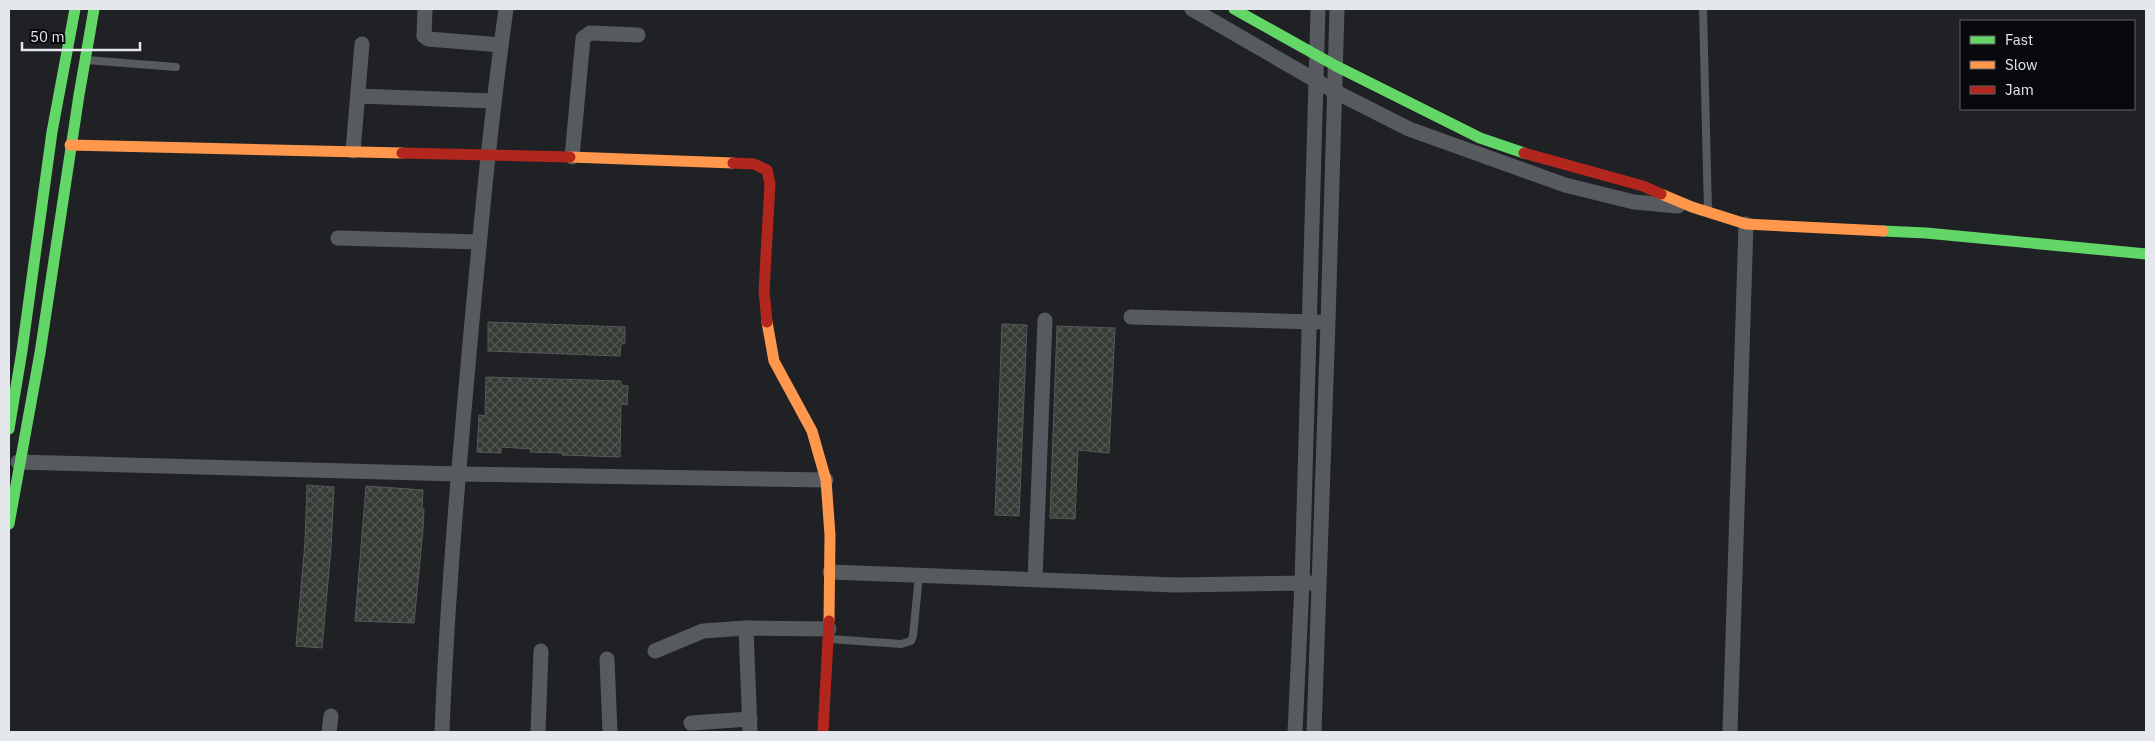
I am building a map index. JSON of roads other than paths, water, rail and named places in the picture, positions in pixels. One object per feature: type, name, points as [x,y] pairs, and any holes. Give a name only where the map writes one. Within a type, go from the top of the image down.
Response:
[{"type":"street","points":[[9,429],[22,351],[52,132],[75,9]]},
{"type":"street","points":[[9,524],[18,462],[40,354],[70,145],[94,9]]},
{"type":"street","points":[[425,9],[422,30],[424,36],[428,39],[500,45]]},
{"type":"street","points":[[442,732],[445,654],[458,474],[487,154],[506,9]]},
{"type":"street","points":[[1192,9],[1334,91],[1409,129],[1565,185],[1634,202],[1692,208]]},
{"type":"street","points":[[1234,9],[1336,66],[1480,138],[1502,147],[1643,186],[1692,208],[1746,224],[1926,233],[2146,254]]},
{"type":"street","points":[[1294,732],[1302,583],[1318,9]]},
{"type":"street","points":[[1314,732],[1337,9]]},
{"type":"street","points":[[572,157],[583,38],[590,33],[638,35]]},
{"type":"street","points":[[353,151],[362,44]]},
{"type":"street","points":[[358,96],[493,101]]},
{"type":"street","points":[[70,145],[572,157],[754,164],[767,170],[770,184],[764,291],[768,334],[774,362],[812,431],[826,480],[830,535],[830,572],[824,732]]},
{"type":"street","points":[[1730,732],[1746,224]]},
{"type":"street","points":[[338,238],[479,242]]},
{"type":"street","points":[[1131,317],[1328,322]]},
{"type":"street","points":[[1035,579],[1046,320]]},
{"type":"street","points":[[18,462],[458,474],[826,480]]},
{"type":"street","points":[[830,572],[1175,585],[1319,583]]},
{"type":"street","points":[[656,651],[703,632],[746,628],[829,634]]},
{"type":"street","points":[[691,723],[750,726],[746,628]]},
{"type":"street","points":[[538,732],[541,651]]},
{"type":"street","points":[[607,659],[610,732]]},
{"type":"street","points":[[329,732],[331,716]]},
{"type":"lane","points":[[1704,9],[1708,213]]},
{"type":"lane","points":[[84,59],[176,67]]},
{"type":"lane","points":[[829,634],[901,644],[911,640],[914,636],[919,575]]}]
